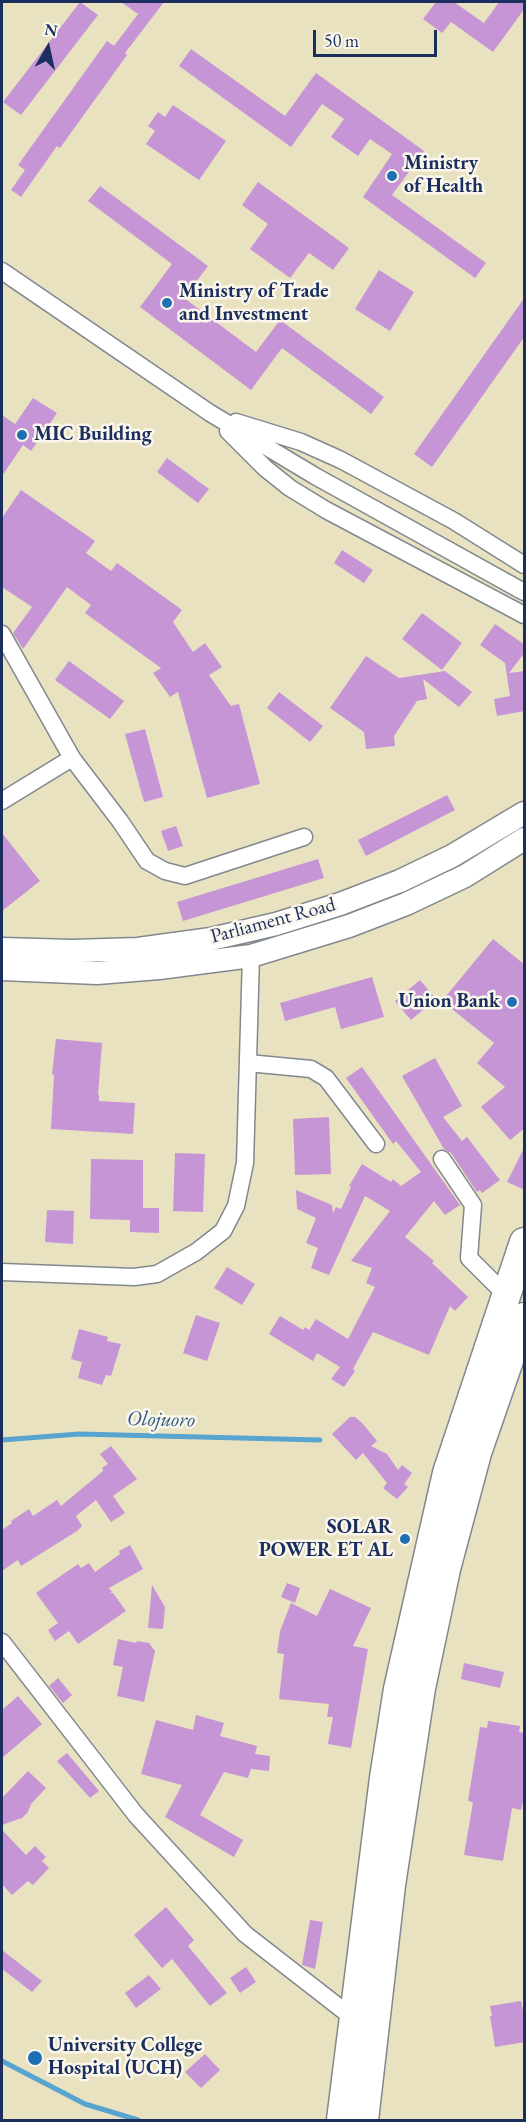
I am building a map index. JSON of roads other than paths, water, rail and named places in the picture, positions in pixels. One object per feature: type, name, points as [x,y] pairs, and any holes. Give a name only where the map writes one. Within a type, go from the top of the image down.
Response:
[{"type":"highway","points":[[364,2121],[390,1894],[421,1688],[446,1569],[516,1313],[525,1242]]},
{"type":"highway","points":[[341,2121],[384,1778],[398,1689],[447,1473],[516,1313]]},
{"type":"main road","name":"Parliament Road","points":[[2,949],[72,951],[138,949],[211,939],[276,924],[340,904],[400,881],[452,856],[525,813]]},
{"type":"main road","name":"Parliament Road","points":[[2,969],[97,973],[159,968],[251,956],[350,926],[406,904],[465,876],[525,839]]},
{"type":"street","points":[[2,271],[210,413],[315,476],[525,592]]},
{"type":"street","points":[[210,413],[301,442],[340,460],[454,522],[525,565]]},
{"type":"street","points":[[210,413],[265,468],[290,488],[326,510],[525,615]]},
{"type":"street","points":[[2,634],[72,758],[147,861],[165,871],[185,876],[304,837]]},
{"type":"street","points":[[2,801],[72,758]]},
{"type":"street","points":[[2,1272],[134,1277],[157,1274],[196,1252],[223,1231],[236,1206],[245,1163],[251,956]]},
{"type":"street","points":[[248,1063],[311,1069],[326,1078],[376,1144]]},
{"type":"street","points":[[442,1159],[473,1205],[469,1258],[516,1313]]},
{"type":"street","points":[[2,1642],[136,1815],[245,1934],[353,2018]]},
{"type":"waterway","name":"Olojuoro","points":[[2,1440],[79,1434],[320,1440]]},
{"type":"waterway","points":[[2,2061],[85,2104],[138,2120]]},
{"type":"place","name":"Ministry of Health","points":[[392,176]]},
{"type":"place","name":"Ministry of Trade and Investment","points":[[167,303]]},
{"type":"place","name":"MIC Building","points":[[22,435]]},
{"type":"place","name":"Union Bank","points":[[512,1002]]},
{"type":"place","name":"SOLAR POWER ET AL","points":[[405,1539]]},
{"type":"place","name":"University College Hospital (UCH)","points":[[35,2058]]}]
